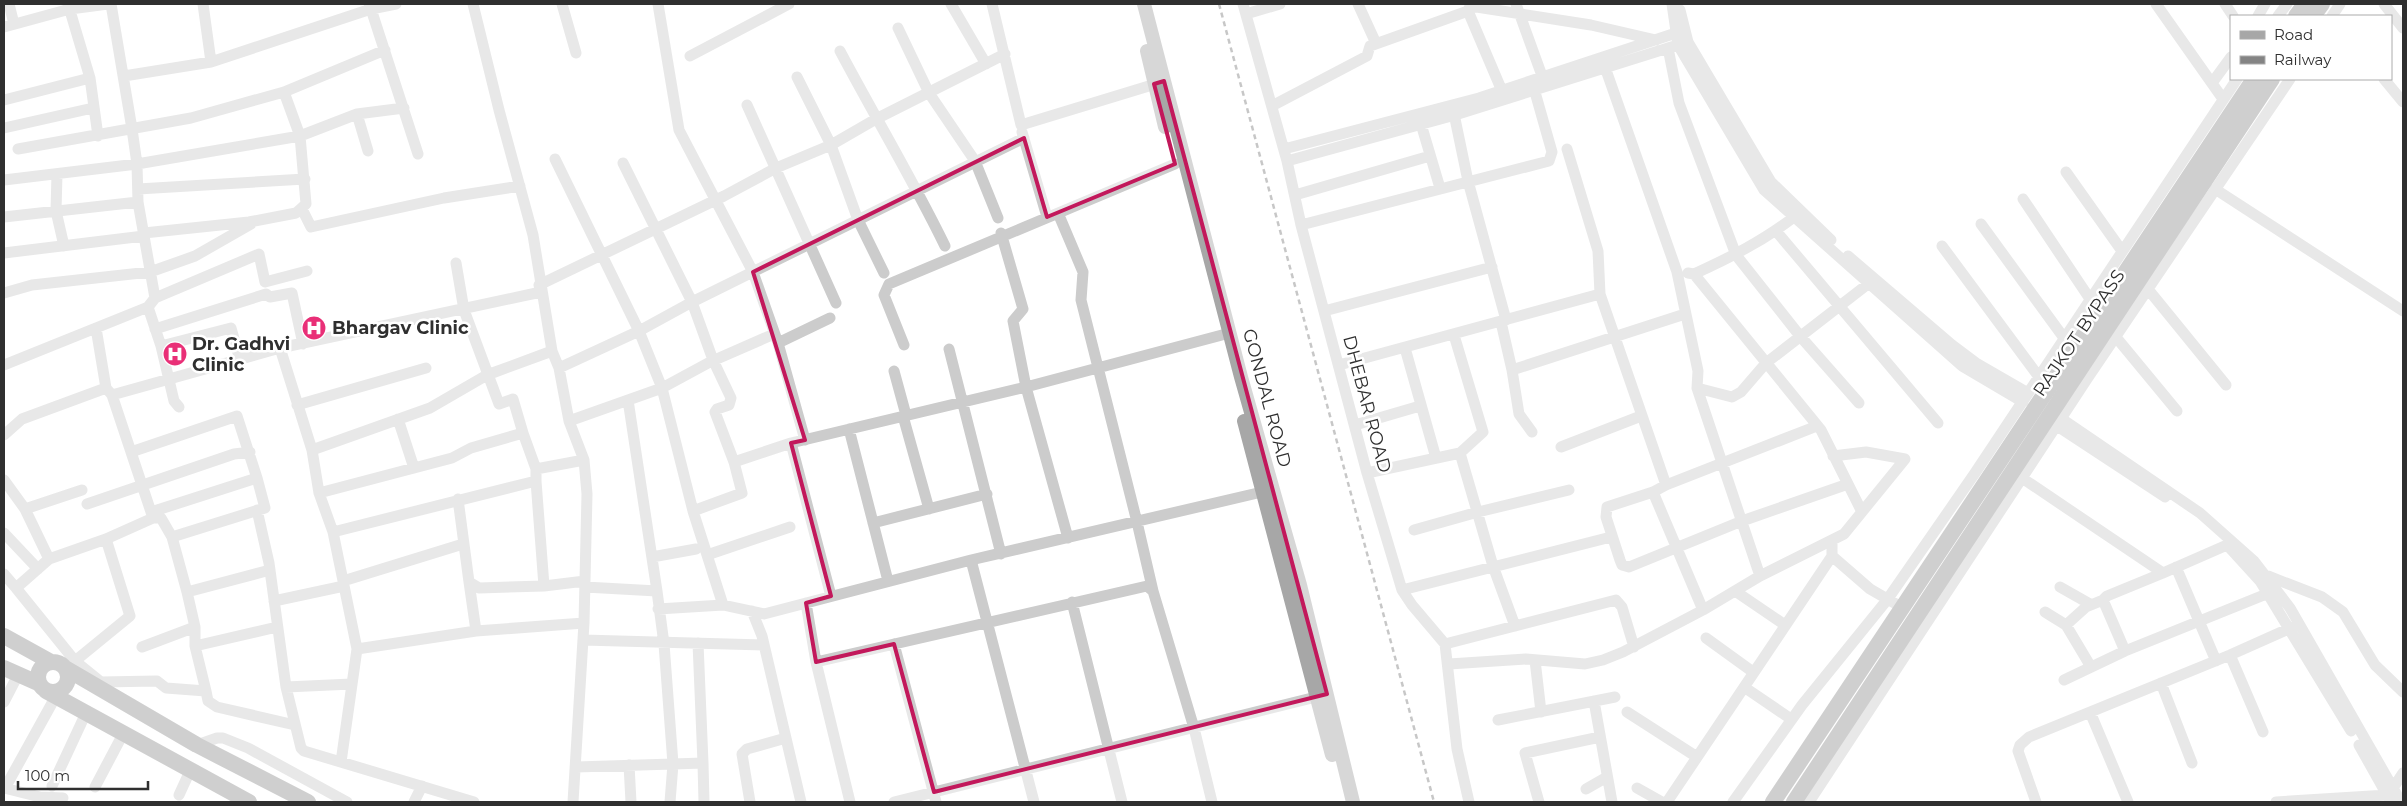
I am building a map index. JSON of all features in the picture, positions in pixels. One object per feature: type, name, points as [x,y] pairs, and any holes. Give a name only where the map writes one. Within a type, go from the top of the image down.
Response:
[{"type":"highway","points":[[2297,15],[2305,4]]},
{"type":"highway","name":"RAJKOT BYPASS","points":[[1773,802],[2253,80]]},
{"type":"highway","name":"RAJKOT BYPASS","points":[[1794,802],[1878,674],[1926,614],[1938,583],[2271,80]]},
{"type":"highway","points":[[1938,583],[1961,572]]},
{"type":"highway","points":[[4,636],[64,663],[197,745],[308,802]]},
{"type":"highway","points":[[64,663],[68,677],[64,686],[56,692],[47,690],[38,677],[40,670],[45,665],[64,663]]},
{"type":"highway","points":[[11,672],[249,802]]},
{"type":"main road","points":[[1136,4],[1159,83],[1175,164],[1222,335],[1262,492],[1322,696],[1344,802]]},
{"type":"main road","name":"GONDAL ROAD","points":[[1144,4],[1159,83],[1300,585],[1322,696],[1353,802]]},
{"type":"street","points":[[9,4],[9,26],[69,6],[110,4],[124,76],[137,164],[138,202],[150,272],[151,303],[155,329],[170,379],[174,400],[179,406]]},
{"type":"street","points":[[203,4],[211,62]]},
{"type":"street","points":[[124,76],[211,62],[370,6],[396,4]]},
{"type":"street","points":[[473,4],[533,235],[540,288],[552,351],[559,368],[569,421],[584,460],[587,494],[584,623],[574,802]]},
{"type":"street","points":[[562,4],[576,53]]},
{"type":"street","points":[[658,4],[679,130],[753,272],[776,339],[805,440]]},
{"type":"street","points":[[690,56],[790,4]]},
{"type":"street","points":[[951,4],[986,64]]},
{"type":"street","points":[[992,4],[1024,138],[1052,215],[1083,272],[1081,300],[1097,368],[1137,522],[1152,592],[1194,728],[1212,802]]},
{"type":"street","points":[[1244,9],[1280,4]]},
{"type":"street","points":[[1358,4],[1374,39]]},
{"type":"street","points":[[1672,4],[1680,31]]},
{"type":"street","points":[[1678,4],[1680,31],[1677,45],[1679,103],[1736,255],[1800,336],[1859,403]]},
{"type":"street","points":[[2156,4],[2223,99]]},
{"type":"street","points":[[2225,4],[2232,15]]},
{"type":"street","points":[[2259,15],[2265,4]]},
{"type":"street","points":[[2279,15],[2287,4]]},
{"type":"street","points":[[2330,13],[2340,4]]},
{"type":"street","points":[[2384,4],[2403,28]]},
{"type":"street","points":[[69,6],[90,78],[98,136]]},
{"type":"street","points":[[370,6],[418,154]]},
{"type":"street","points":[[1469,7],[1502,91]]},
{"type":"street","points":[[1272,106],[1367,56],[1370,46],[1469,7],[1517,9],[1677,45],[1775,187],[1828,238],[1952,345],[2025,397]]},
{"type":"street","name":"DHEBAR ROAD","points":[[1244,9],[1288,161],[1302,224],[1354,425],[1402,590],[1412,605],[1445,644],[1449,664],[1456,750],[1469,802]]},
{"type":"street","points":[[1302,224],[1550,160],[1552,152],[1539,85],[1517,9]]},
{"type":"street","points":[[898,28],[929,93],[975,161],[998,218]]},
{"type":"street","points":[[1284,149],[1453,110],[1539,85],[1680,31]]},
{"type":"street","points":[[1288,161],[1421,124],[1502,91],[1606,70],[1677,45]]},
{"type":"street","points":[[1677,45],[1764,190],[1962,366],[2025,397]]},
{"type":"street","points":[[18,149],[191,118],[284,92],[385,50]]},
{"type":"street","points":[[840,51],[876,119],[917,189],[945,246]]},
{"type":"street","points":[[4,435],[22,419],[109,391],[170,379],[280,348],[464,310],[540,288],[776,168],[831,145],[876,119],[1005,54]]},
{"type":"street","points":[[2212,82],[2230,58]]},
{"type":"street","points":[[1606,70],[1677,272],[1698,371],[1697,388],[1760,576]]},
{"type":"street","points":[[797,76],[831,145],[858,220],[884,273]]},
{"type":"street","points":[[4,100],[90,78]]},
{"type":"street","points":[[1733,802],[1791,719],[1887,600],[2039,377],[2236,80]]},
{"type":"street","points":[[1809,802],[1926,614],[1961,572],[2147,288],[2289,80]]},
{"type":"street","points":[[2385,80],[2403,102]]},
{"type":"street","points":[[1021,125],[1159,83]]},
{"type":"street","points":[[4,253],[258,220],[302,209],[306,204],[300,136],[284,92]]},
{"type":"street","points":[[747,105],[836,303]]},
{"type":"street","points":[[4,128],[93,108]]},
{"type":"street","points":[[4,180],[137,164],[300,136],[357,114],[404,108]]},
{"type":"street","points":[[1453,110],[1468,181],[1492,267],[1519,414],[1532,432]]},
{"type":"street","points":[[357,114],[368,151]]},
{"type":"street","points":[[1421,124],[1440,188]]},
{"type":"street","points":[[559,368],[639,331],[692,302],[917,189],[1024,138]]},
{"type":"street","points":[[1567,149],[1598,251],[1600,294],[1666,485]]},
{"type":"street","points":[[1295,195],[1430,156]]},
{"type":"street","points":[[555,160],[639,331],[662,388],[693,511],[723,605]]},
{"type":"street","points":[[623,163],[692,302],[713,360],[732,398],[729,405],[717,409],[715,412],[734,462],[742,493],[693,511]]},
{"type":"street","points":[[904,345],[884,295],[889,284],[1001,235],[1175,164]]},
{"type":"street","points":[[2066,172],[2122,251]]},
{"type":"street","points":[[56,174],[56,211],[64,246]]},
{"type":"street","points":[[138,189],[305,179]]},
{"type":"street","points":[[302,209],[311,227],[444,198],[520,186]]},
{"type":"street","points":[[2215,189],[2403,310]]},
{"type":"street","points":[[2023,199],[2090,300]]},
{"type":"street","points":[[4,216],[138,202]]},
{"type":"street","points":[[1677,272],[1694,274],[1736,255],[1776,232],[1794,217]]},
{"type":"street","points":[[4,293],[32,285],[150,272],[195,256],[258,220]]},
{"type":"street","points":[[1982,224],[2064,338]]},
{"type":"street","points":[[1776,232],[1938,422]]},
{"type":"street","points":[[1001,235],[1023,309],[1013,320],[1026,386],[1068,538]]},
{"type":"street","points":[[1942,246],[2039,377]]},
{"type":"street","points":[[4,365],[96,328],[259,254],[265,282],[308,271]]},
{"type":"street","points":[[456,263],[464,310],[487,376],[499,404],[513,400],[536,475],[544,586]]},
{"type":"street","points":[[1324,310],[1492,267]]},
{"type":"street","points":[[1694,274],[1817,426],[1861,510]]},
{"type":"street","points":[[1697,388],[1732,398],[1741,392],[1766,363],[1868,284]]},
{"type":"street","points":[[2147,288],[2226,385]]},
{"type":"street","points":[[155,329],[266,294],[270,297],[292,293],[304,344]]},
{"type":"street","points":[[1339,365],[1600,294]]},
{"type":"street","points":[[1512,370],[1614,335],[1685,314]]},
{"type":"street","points":[[569,421],[662,388],[713,360],[776,339],[830,318]]},
{"type":"street","points":[[96,328],[109,391],[152,515]]},
{"type":"street","points":[[161,346],[231,328],[240,360]]},
{"type":"street","points":[[734,462],[791,443],[1026,386],[1222,335]]},
{"type":"street","points":[[1368,474],[1460,453],[1483,432],[1454,335]]},
{"type":"street","points":[[2115,336],[2177,411]]},
{"type":"street","points":[[280,348],[312,450],[319,492],[333,532],[357,649],[341,762]]},
{"type":"street","points":[[1405,348],[1436,458]]},
{"type":"street","points":[[948,349],[1001,554]]},
{"type":"street","points":[[312,450],[430,408],[487,376],[552,351]]},
{"type":"street","points":[[297,405],[426,368]]},
{"type":"street","points":[[894,371],[929,509]]},
{"type":"street","points":[[628,400],[664,644],[673,764],[670,802]]},
{"type":"street","points":[[1354,425],[1420,406]]},
{"type":"street","points":[[131,452],[237,416],[250,452],[265,508],[172,536]]},
{"type":"street","points":[[1561,447],[1641,416]]},
{"type":"street","points":[[398,419],[414,468]]},
{"type":"street","points":[[2060,422],[2190,514],[2227,545],[2273,592]]},
{"type":"street","points":[[2060,422],[2200,513],[2242,548],[2266,575],[2273,592],[2391,795],[2401,802]]},
{"type":"street","points":[[1817,426],[1666,485],[1653,492],[1607,507],[1605,511],[1611,537],[1622,565],[1629,567],[1742,521],[1848,484]]},
{"type":"street","points":[[849,429],[888,581]]},
{"type":"street","points":[[319,492],[452,458],[471,448],[523,433]]},
{"type":"street","points":[[791,443],[831,596]]},
{"type":"street","points":[[87,504],[141,484],[234,454],[250,452]]},
{"type":"street","points":[[1449,664],[1535,660],[1592,663],[1634,647],[1703,610],[1760,576],[1844,534],[1861,510],[1905,459],[1866,452],[1833,456]]},
{"type":"street","points":[[1460,453],[1493,566],[1515,626]]},
{"type":"street","points":[[333,532],[458,500],[584,460]]},
{"type":"street","points":[[16,588],[49,559],[106,539],[152,515],[257,478]]},
{"type":"street","points":[[2022,478],[2163,573]]},
{"type":"street","points":[[4,480],[25,509],[49,559]]},
{"type":"street","points":[[25,509],[82,490]]},
{"type":"street","points":[[1414,530],[1478,512],[1570,490]]},
{"type":"street","points":[[658,609],[723,605],[764,614],[971,560],[1262,492]]},
{"type":"street","points":[[1653,492],[1703,610]]},
{"type":"street","points":[[873,523],[987,494]]},
{"type":"street","points":[[458,500],[476,631]]},
{"type":"street","points":[[257,510],[270,570],[286,687],[298,745],[304,752],[422,786],[458,800],[474,802]]},
{"type":"street","points":[[152,515],[161,518],[172,536],[195,627],[195,646],[208,701],[217,707],[295,725]]},
{"type":"street","points":[[707,555],[790,528]]},
{"type":"street","points":[[4,533],[38,569]]},
{"type":"street","points":[[1402,590],[1611,537]]},
{"type":"street","points":[[64,663],[130,616],[106,539]]},
{"type":"street","points":[[1667,802],[1832,556],[1832,540]]},
{"type":"street","points":[[274,601],[344,583],[463,544]]},
{"type":"street","points":[[2066,626],[2090,604],[2227,545]]},
{"type":"street","points":[[652,557],[696,549]]},
{"type":"street","points":[[1832,556],[1870,589],[1903,608]]},
{"type":"street","points":[[971,560],[1034,802]]},
{"type":"street","points":[[2176,568],[2216,661]]},
{"type":"street","points":[[187,592],[270,570]]},
{"type":"street","points":[[2252,571],[2322,597],[2344,612],[2376,665],[2403,692]]},
{"type":"street","points":[[4,574],[16,588],[64,663],[101,682],[157,681],[166,688],[206,691]]},
{"type":"street","points":[[470,582],[479,588],[585,584],[657,591]]},
{"type":"street","points":[[816,662],[1138,587],[1147,586],[1152,592]]},
{"type":"street","points":[[2060,587],[2090,604]]},
{"type":"street","points":[[1735,591],[1785,625]]},
{"type":"street","points":[[2064,680],[2125,651],[2273,592]]},
{"type":"street","points":[[1445,644],[1616,600],[1622,607],[1634,647]]},
{"type":"street","points":[[2103,600],[2125,651]]},
{"type":"street","points":[[1072,602],[1122,802]]},
{"type":"street","points":[[806,603],[816,662],[850,802]]},
{"type":"street","points":[[752,611],[764,645],[801,802]]},
{"type":"street","points":[[2046,612],[2066,626],[2090,667]]},
{"type":"street","points":[[357,649],[476,631],[584,623]]},
{"type":"street","points":[[2036,802],[2018,751],[2020,745],[2029,737],[2216,661],[2294,626]]},
{"type":"street","points":[[142,647],[195,627]]},
{"type":"street","points":[[195,646],[277,627]]},
{"type":"street","points":[[1706,638],[1754,672]]},
{"type":"street","points":[[583,640],[664,644],[764,645]]},
{"type":"street","points":[[698,643],[704,802]]},
{"type":"street","points":[[894,644],[935,797]]},
{"type":"street","points":[[2230,655],[2264,732]]},
{"type":"street","points":[[1535,660],[1541,712]]},
{"type":"street","points":[[4,702],[11,672]]},
{"type":"street","points":[[2161,683],[2192,763]]},
{"type":"street","points":[[286,687],[352,684]]},
{"type":"street","points":[[1744,687],[1791,719]]},
{"type":"street","points":[[47,690],[4,788],[39,799],[63,798]]},
{"type":"street","points":[[894,802],[935,797],[1026,769],[1322,696]]},
{"type":"street","points":[[1498,720],[1615,696]]},
{"type":"street","points":[[1594,701],[1612,802]]},
{"type":"street","points":[[1627,712],[1697,757]]},
{"type":"street","points":[[2090,712],[2128,802]]},
{"type":"street","points":[[52,786],[86,714]]},
{"type":"street","points":[[95,787],[123,734]]},
{"type":"street","points":[[197,745],[217,738],[223,738],[248,748],[347,802]]},
{"type":"street","points":[[750,802],[742,754],[747,749],[786,738]]},
{"type":"street","points":[[1539,802],[1525,753],[1600,738]]},
{"type":"street","points":[[576,767],[703,764]]},
{"type":"street","points":[[629,765],[631,802]]},
{"type":"street","points":[[179,795],[190,771]]},
{"type":"street","points":[[2391,795],[2403,773]]},
{"type":"street","points":[[1586,789],[1607,777]]},
{"type":"street","points":[[414,802],[422,786]]},
{"type":"street","points":[[1637,788],[1662,802]]},
{"type":"street","points":[[2276,802],[2391,795]]},
{"type":"highlighted area","points":[[1164,81],[1327,694],[934,792],[894,644],[816,662],[806,603],[831,596],[791,443],[805,440],[753,272],[1024,138],[1047,217],[1175,164],[1154,84]]},
{"type":"railway","points":[[1219,4],[1434,802]]},
{"type":"place","name":"Bhargav Clinic","points":[[314,328]]},
{"type":"place","name":"Dr. Gadhvi Clinic","points":[[175,354]]}]
